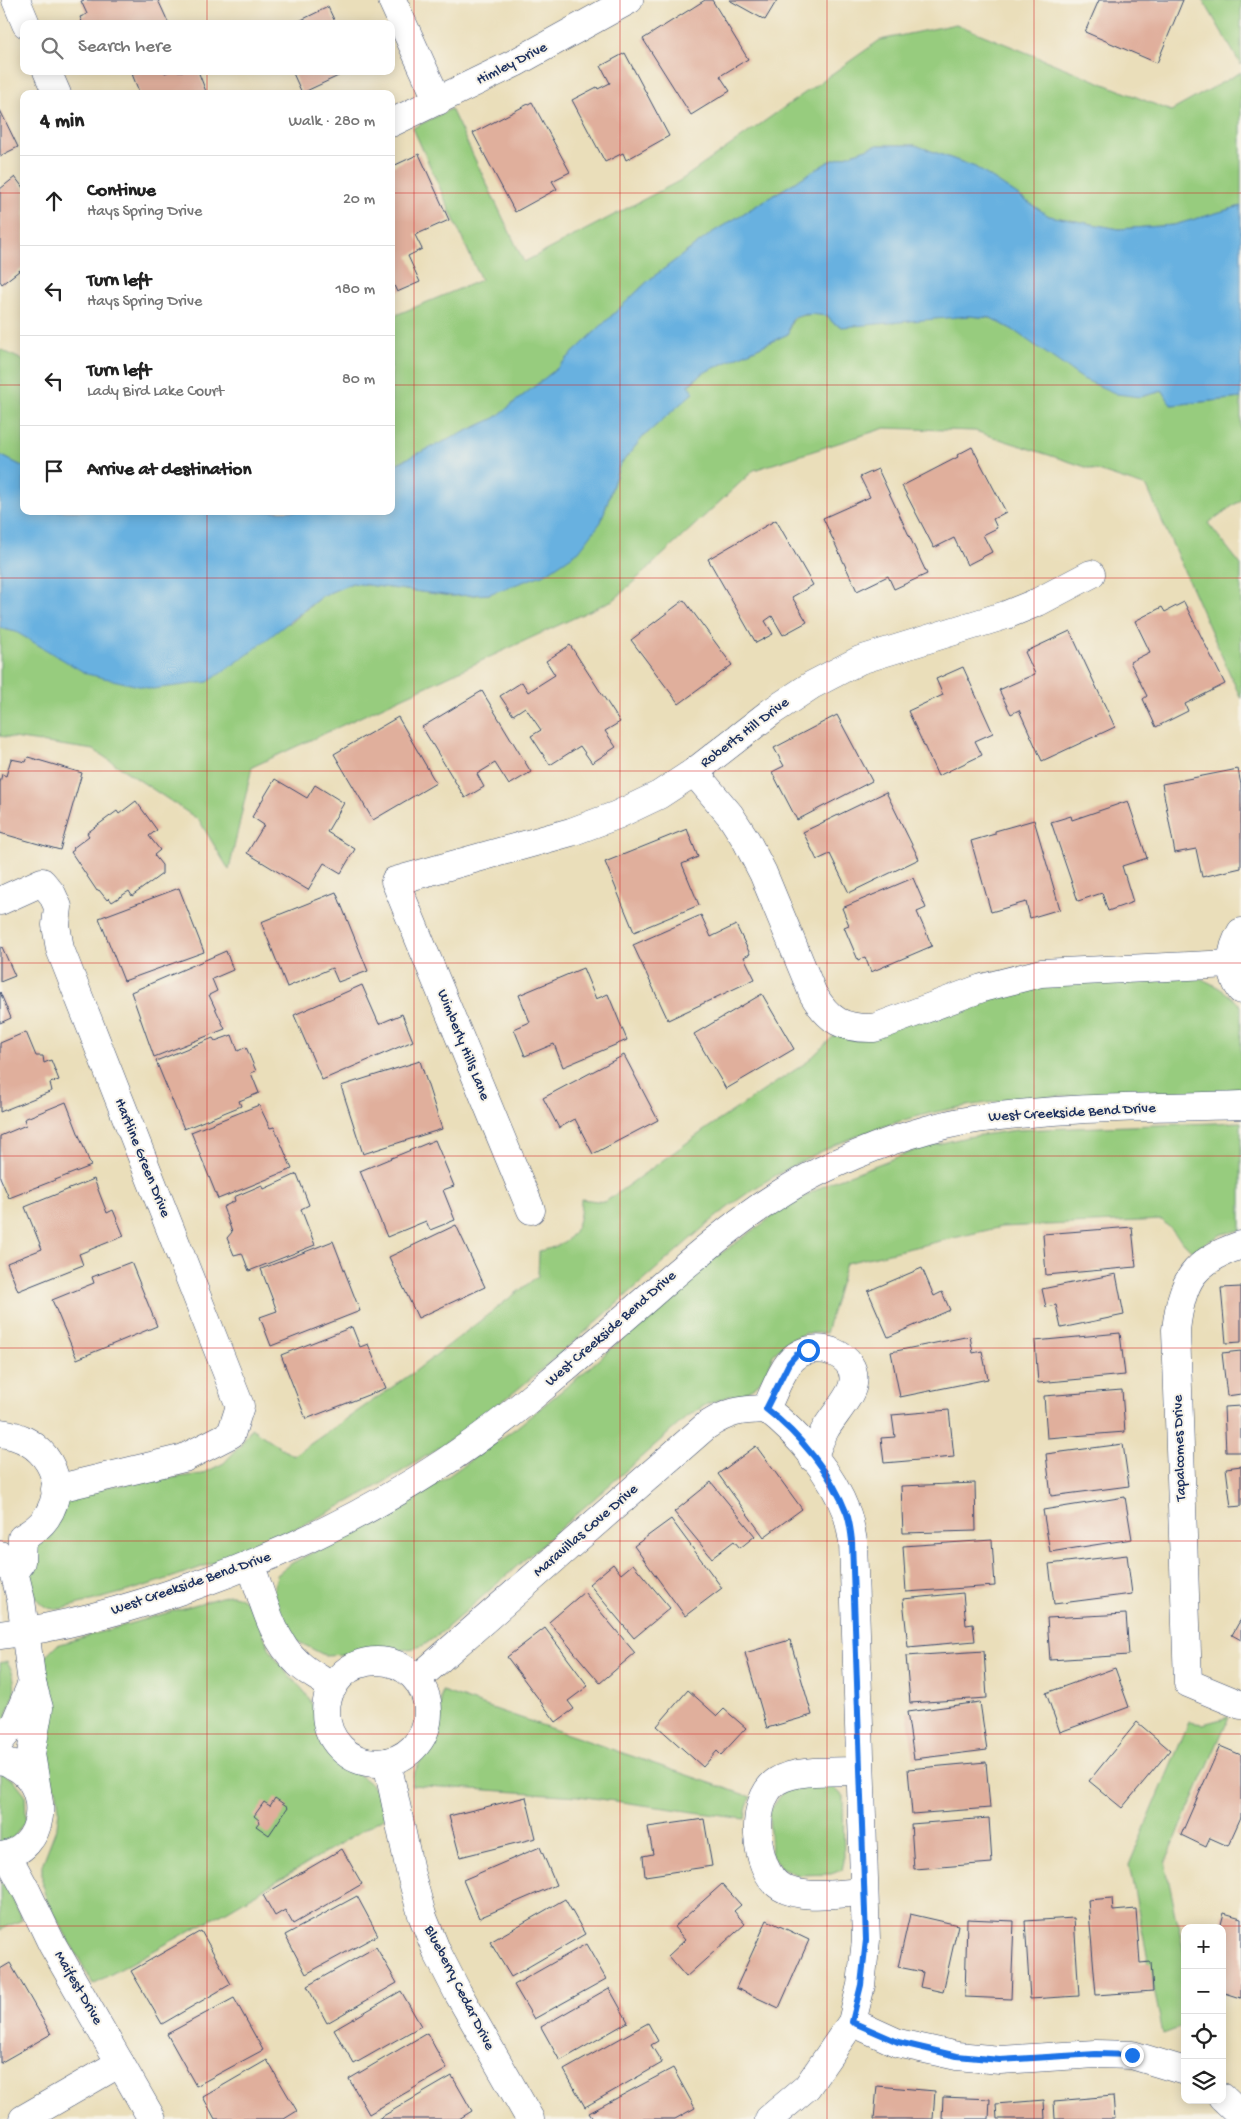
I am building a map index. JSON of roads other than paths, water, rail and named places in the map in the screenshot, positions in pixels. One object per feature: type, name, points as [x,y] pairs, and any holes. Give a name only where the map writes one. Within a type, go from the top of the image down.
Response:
[{"type":"street","points":[[16,0],[24,20]]},
{"type":"street","points":[[392,0],[438,101]]},
{"type":"street","name":"Himley Drive","points":[[395,121],[515,63],[629,0]]},
{"type":"street","points":[[49,75],[55,90]]},
{"type":"street","name":"Roberts Hill Drive","points":[[395,881],[571,832],[617,815],[658,795],[694,772],[771,712],[812,685],[860,660],[1006,615],[1038,602],[1091,574]]},
{"type":"street","points":[[694,772],[730,815],[746,840],[762,873],[813,994],[823,1011],[837,1022],[855,1029],[874,1028],[982,988],[1041,973],[1231,964]]},
{"type":"street","name":"Wimberly Hills Lane","points":[[395,881],[531,1210]]},
{"type":"street","name":"Hartline Green Drive","points":[[0,901],[42,882],[52,894],[58,907],[56,925],[60,949],[240,1406],[231,1434],[184,1458],[55,1489]]},
{"type":"street","points":[[1241,932],[1234,944],[1231,964],[1236,983],[1241,990]]},
{"type":"street","name":"West Creekside Bend Drive","points":[[13,1633],[141,1605],[251,1566],[318,1535],[392,1495],[466,1448],[530,1399],[729,1230],[766,1201],[835,1164],[903,1136],[974,1119],[1041,1112],[1241,1104]]},
{"type":"street","name":"Tapalcomes Drive","points":[[1241,1245],[1205,1261],[1189,1278],[1180,1300],[1176,1330],[1188,1683],[1241,1705]]},
{"type":"street","points":[[769,2119],[807,2087],[852,2022],[861,1985],[866,1940],[852,1541],[847,1516],[836,1490],[788,1426],[766,1409],[789,1363],[796,1355],[820,1348],[832,1350],[843,1358],[852,1370],[853,1384],[848,1397],[824,1431],[813,1458]]},
{"type":"street","name":"Maravillas Cove Drive","points":[[417,1679],[706,1426],[723,1415],[742,1410],[766,1409]]},
{"type":"street","points":[[0,1434],[14,1435],[31,1442],[44,1454],[52,1470],[55,1489],[53,1504],[46,1518],[35,1530],[22,1538],[21,1562],[7,1563],[13,1633],[32,1683],[39,1708],[32,1754],[41,1807],[38,1824],[28,1842],[22,1848],[3,1856]]},
{"type":"street","points":[[251,1566],[276,1632],[284,1647],[298,1663],[333,1687]]},
{"type":"street","points":[[373,1660],[394,1663],[417,1679],[424,1692],[428,1714],[423,1734],[410,1751],[388,1762],[370,1763],[350,1756],[334,1741],[326,1721],[327,1700],[336,1680],[352,1666],[373,1660]]},
{"type":"street","points":[[0,1741],[15,1723],[32,1683]]},
{"type":"street","points":[[0,1760],[22,1769],[37,1790]]},
{"type":"street","name":"Blueberry Cedar Drive","points":[[388,1762],[410,1870],[422,1915],[437,1952],[458,1993],[530,2119]]},
{"type":"street","points":[[860,1771],[794,1774],[776,1782],[763,1798],[758,1822],[758,1849],[766,1872],[780,1887],[796,1894],[864,1892]]},
{"type":"street","name":"Maifest Drive","points":[[3,1856],[27,1892],[52,1944],[152,2119]]},
{"type":"street","points":[[852,2022],[898,2042],[957,2056],[1000,2060],[1096,2054],[1132,2055],[1181,2070]]},
{"type":"street","points":[[23,2119],[120,2063]]},
{"type":"street","points":[[1226,2101],[1241,2115]]},
{"type":"water","points":[[878,145],[915,145],[975,167],[1049,216],[1119,229],[1174,225],[1241,206],[1241,398],[1171,405],[1163,391],[1140,397],[1117,394],[1083,379],[1013,330],[991,318],[969,316],[842,327],[833,323],[828,316],[803,315],[791,321],[788,334],[703,373],[688,385],[694,392],[643,437],[619,466],[601,522],[579,551],[545,574],[489,594],[452,596],[352,583],[322,596],[247,655],[208,682],[152,689],[87,674],[16,632],[0,628],[0,455],[20,465],[20,515],[395,515],[395,464],[495,418],[555,370],[649,280],[713,232],[828,162]]}]
